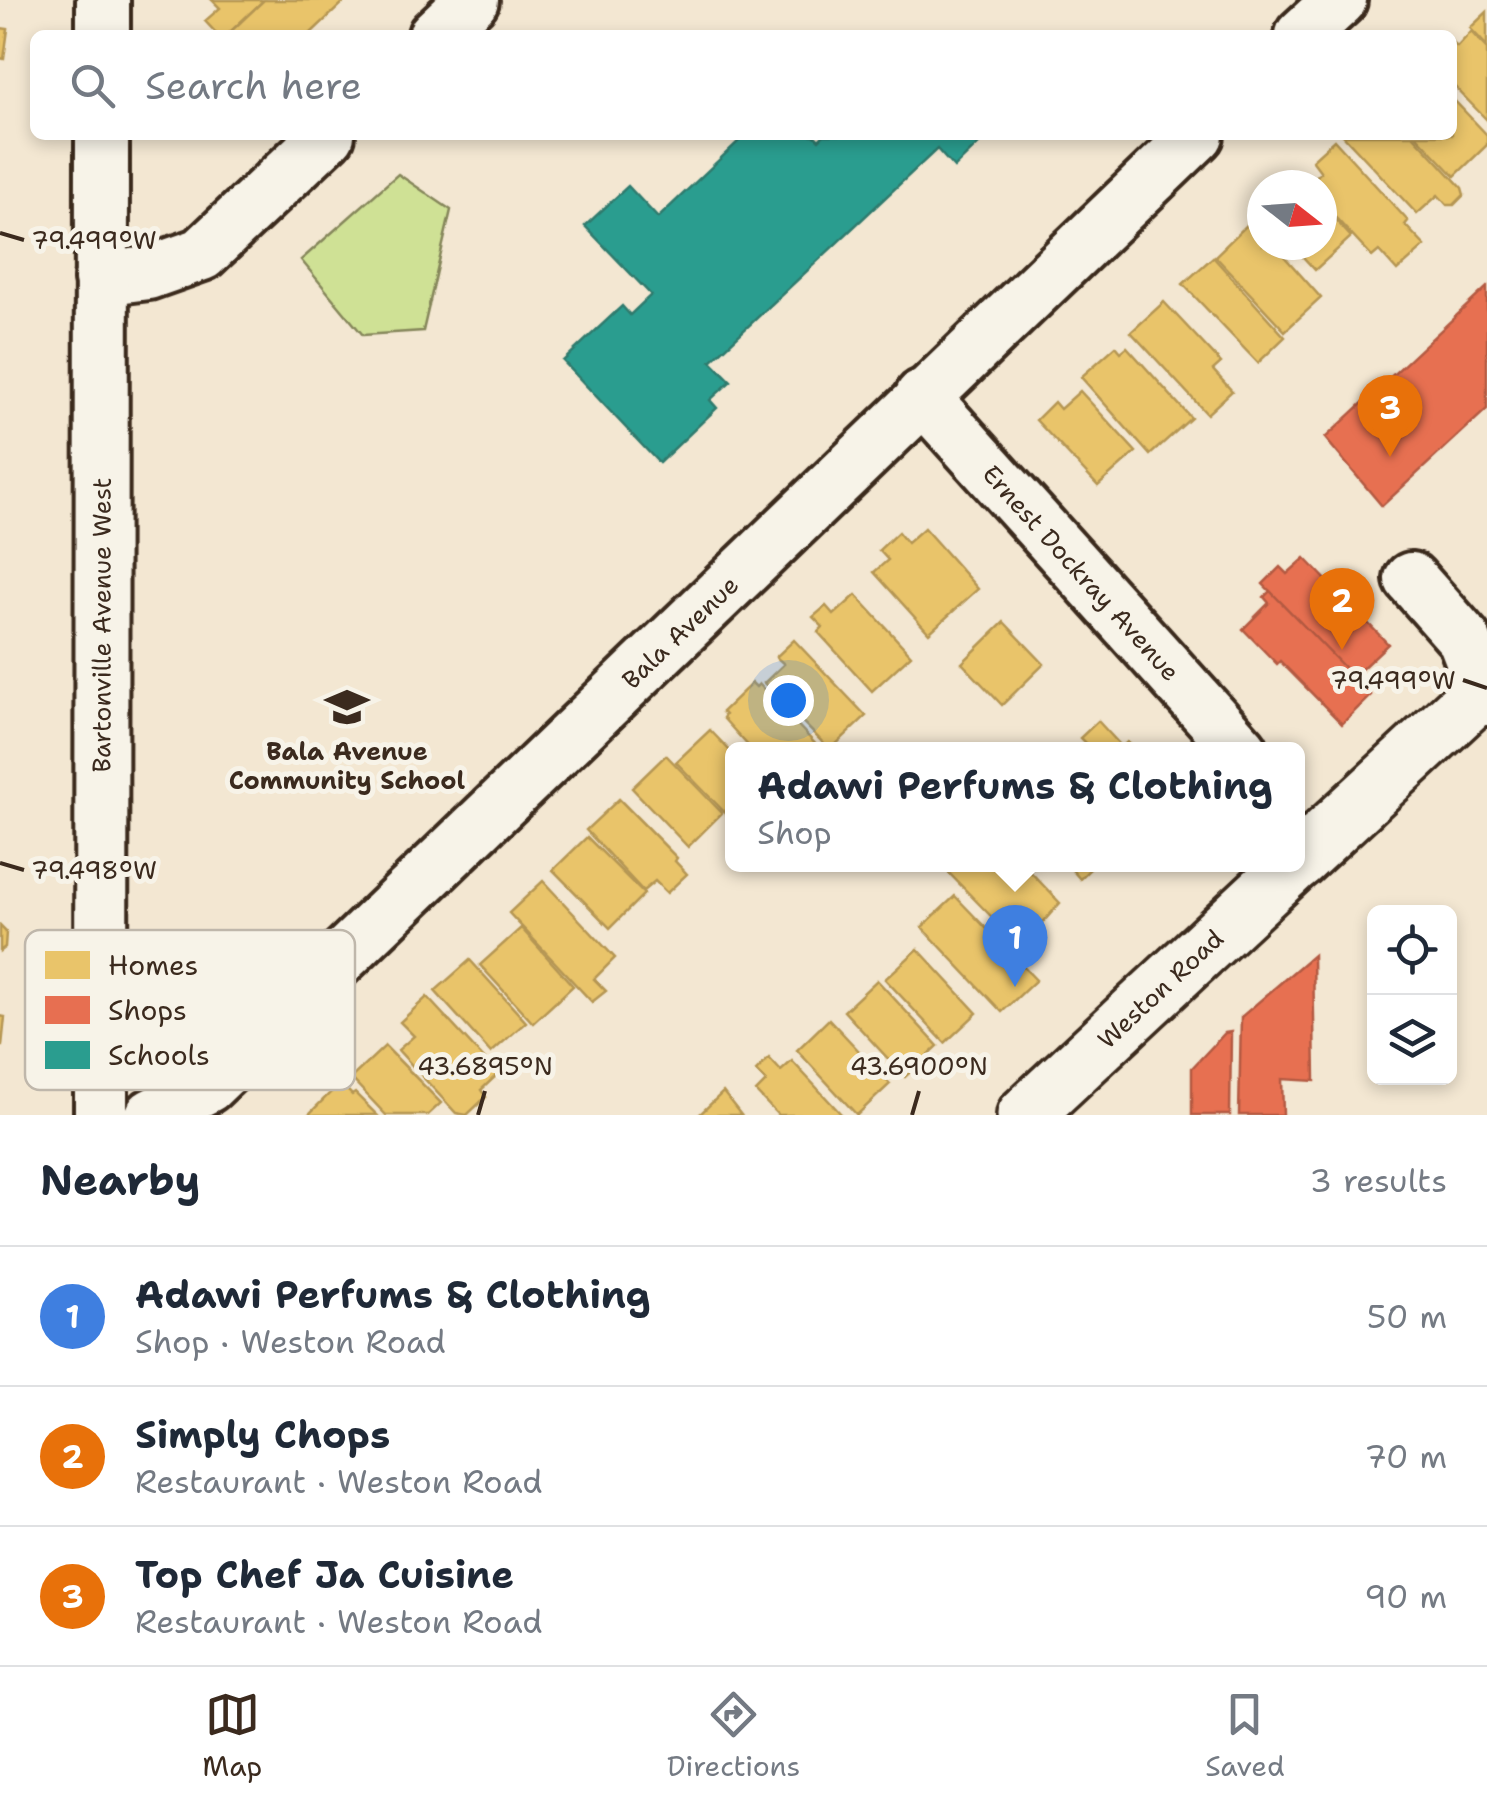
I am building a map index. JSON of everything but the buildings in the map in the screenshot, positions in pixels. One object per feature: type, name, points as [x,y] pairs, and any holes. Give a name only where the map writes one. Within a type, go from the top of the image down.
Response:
[{"type":"main road","name":"Weston Road","points":[[1305,842],[1486,691]]},
{"type":"main road","name":"Weston Road","points":[[1025,1115],[1273,872]]},
{"type":"street","points":[[103,0],[103,30]]},
{"type":"street","points":[[440,30],[472,0]]},
{"type":"street","points":[[1307,30],[1340,0]]},
{"type":"street","name":"Bartonville Avenue West","points":[[101,930],[102,140]]},
{"type":"street","points":[[101,278],[148,273],[202,254],[323,140]]},
{"type":"street","name":"Bala Avenue","points":[[355,944],[1192,140]]},
{"type":"street","name":"Ernest Dockray Avenue","points":[[922,396],[1234,742]]},
{"type":"street","points":[[1411,580],[1464,639],[1486,691]]},
{"type":"street","name":"Bala Avenue","points":[[152,1115],[200,1090]]},
{"type":"green space","points":[[398,174],[451,210],[423,331],[363,335],[301,260]]},
{"type":"place","name":"Top Chef Ja Cuisine","points":[[1390,457]]},
{"type":"place","name":"Simply Chops","points":[[1342,650]]},
{"type":"place","name":"Bala Avenue Community School","points":[[347,707]]},
{"type":"place","name":"Adawi Perfums & Clothing","points":[[1015,987]]}]
